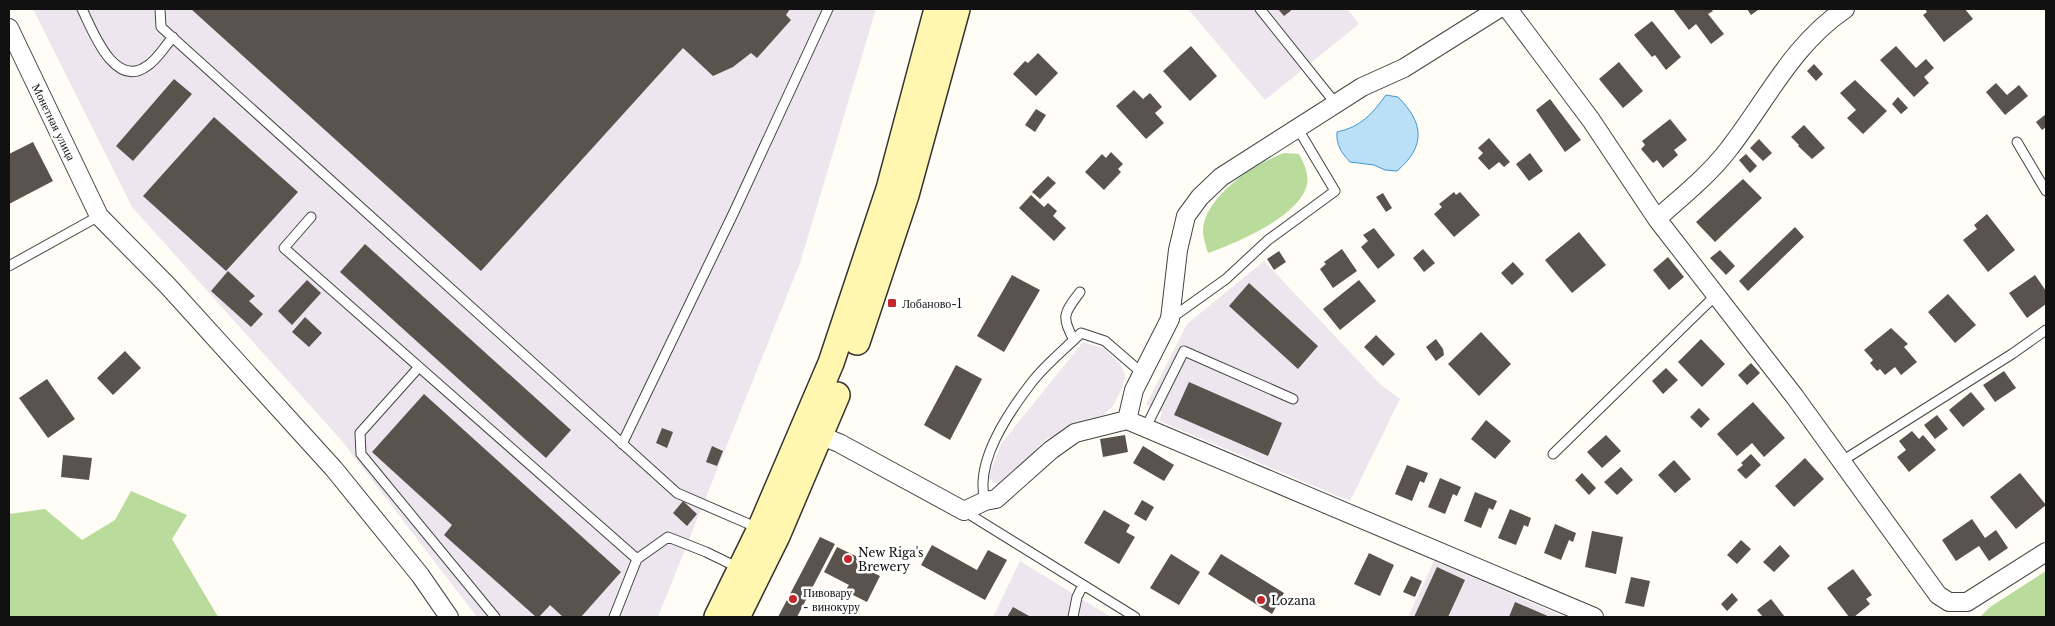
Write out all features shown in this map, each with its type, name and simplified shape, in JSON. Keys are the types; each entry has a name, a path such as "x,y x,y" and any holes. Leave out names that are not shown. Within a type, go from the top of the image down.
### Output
{"main road":[{"path":"813,432 832,363 881,217 938,9"},
{"path":"737,617 769,532 869,309 904,203 956,9"},
{"path":"718,617 741,569 769,532"}],"street":[{"path":"1127,420 1134,390 1170,319 1178,250 1186,216 1200,196 1221,177 1362,87 1404,68 1498,9"},
{"path":"1508,9 1591,120 1657,219 1842,461 1938,595 1949,602 1968,602 2046,552"},
{"path":"1657,219 1715,166 1729,150 1788,63 1806,42 1845,9"},
{"name":"Монетная улица","path":"9,28 99,216 168,286 334,469 420,575 449,617"},
{"path":"813,432 839,443 964,512 985,501 996,500 1051,450 1075,433 1127,420 1594,617"}],"lane":[{"path":"82,9 104,54 117,67 132,72 147,67 173,37"},
{"path":"160,9 161,27 677,493 769,532"},
{"path":"622,444 730,221 828,9"},
{"path":"1260,9 1336,104"},
{"path":"1170,319 1226,279 1268,240 1335,191 1298,129"},
{"path":"2018,142 2046,191"},
{"path":"9,266 99,216"},
{"path":"310,217 284,248 637,559"},
{"path":"1074,340 1066,325 1067,310 1080,292"},
{"path":"1553,454 1716,296"},
{"path":"1842,461 2012,354 2046,330"},
{"path":"985,501 982,488 987,461 1003,424 1033,381 1081,333 1105,341 1142,374"},
{"path":"1146,427 1184,351 1293,399"},
{"path":"419,367 360,433 361,454 495,617"},
{"path":"964,512 1135,617"},
{"path":"614,617 637,559 668,537 706,552 741,569"},
{"path":"1072,617 1083,585"}],"shaded area":[{"path":"33,9 876,9 800,263 658,617 477,617 342,441 132,207"},
{"path":"1188,9 1347,9 1359,24 1265,100"},
{"path":"1264,261 1380,384 1400,399 1350,501 1159,421 1162,412 1146,405 1187,324"},
{"path":"1083,342 1103,348 1121,365 1125,376 1122,388 1113,406 1102,416 1079,423 1045,440 1002,487 988,478 1001,444"},
{"path":"1020,561 1111,617 993,617"},
{"path":"1434,561 1565,617 1408,617"}],"green space":[{"path":"1284,153 1299,154 1307,172 1307,184 1302,196 1293,207 1266,227 1208,253 1203,227 1216,200 1248,171"},
{"path":"131,491 187,515 172,539 218,617 9,617 9,514 45,509 82,540 115,520"},
{"path":"2046,571 2046,617 1980,617 1990,607"}],"water":[{"path":"1386,95 1398,97 1407,107 1417,125 1417,143 1413,153 1397,171 1385,170 1374,165 1350,162 1342,152 1337,141 1337,132 1353,127 1365,119"}],"building":[{"path":"191,9 790,9 786,15 791,20 757,58 751,53 733,67 713,76 683,48 481,271"},
{"path":"1278,9 1293,9 1284,16"},
{"path":"1673,9 1711,9 1713,11 1708,14 1724,34 1711,44 1696,24 1689,30"},
{"path":"1747,9 1758,9 1758,10 1751,15"},
{"path":"1925,9 1965,9 1973,19 1944,42 1923,15 1927,12"},
{"path":"1652,21 1681,57 1666,70 1655,55 1652,57 1634,35"},
{"path":"1191,46 1217,76 1190,101 1163,71"},
{"path":"1896,46 1916,68 1926,59 1934,68 1924,77 1929,83 1914,97 1880,60"},
{"path":"1038,53 1058,73 1036,96 1013,74 1025,61 1028,63"},
{"path":"1619,62 1643,91 1623,108 1599,79"},
{"path":"1814,64 1823,74 1816,81 1807,71"},
{"path":"174,79 192,94 133,161 116,146"},
{"path":"1855,80 1887,111 1863,134 1847,118 1856,110 1840,93"},
{"path":"1996,83 2007,95 2019,85 2028,96 2005,115 1986,92"},
{"path":"1134,90 1143,99 1150,93 1162,107 1155,113 1164,123 1146,139 1116,106"},
{"path":"1898,97 1908,108 1901,114 1892,104"},
{"path":"1550,99 1581,140 1565,152 1536,110"},
{"path":"1036,109 1046,115 1035,132 1025,125"},
{"path":"2046,114 2046,127 2042,130 2036,122"},
{"path":"214,117 298,192 226,271 143,196"},
{"path":"1670,119 1687,140 1674,150 1678,155 1663,168 1657,160 1653,163 1641,149 1645,145 1642,141"},
{"path":"1804,125 1825,148 1812,159 1791,137"},
{"path":"1489,138 1510,162 1504,167 1499,162 1489,170 1478,158 1483,153 1478,148"},
{"path":"1759,139 1772,153 1763,161 1750,148"},
{"path":"33,142 53,181 9,204 9,154"},
{"path":"1111,152 1123,164 1118,169 1121,172 1104,190 1085,172 1102,154 1106,158"},
{"path":"1530,153 1543,171 1529,181 1516,164"},
{"path":"1746,154 1757,166 1750,173 1739,160"},
{"path":"1048,176 1056,183 1040,199 1032,192"},
{"path":"1743,179 1762,198 1715,242 1696,222"},
{"path":"1454,192 1456,195 1460,192 1480,215 1454,237 1434,214 1442,207 1439,204"},
{"path":"1383,193 1392,208 1386,212 1376,197"},
{"path":"1031,195 1044,207 1048,203 1057,211 1053,216 1066,228 1054,241 1019,208"},
{"path":"1987,214 2015,250 1988,272 1963,240 1977,229 1974,225"},
{"path":"1795,227 1804,237 1748,291 1739,281"},
{"path":"1374,228 1395,255 1378,269 1361,247 1368,241 1363,235"},
{"path":"1579,232 1606,265 1572,293 1545,260"},
{"path":"365,244 571,430 546,458 340,272"},
{"path":"1342,249 1357,271 1333,288 1320,269 1326,264 1324,262"},
{"path":"1423,249 1435,263 1424,272 1413,258"},
{"path":"1720,250 1735,266 1726,275 1710,258"},
{"path":"1279,251 1286,262 1274,270 1267,259"},
{"path":"1668,257 1684,277 1669,290 1653,270"},
{"path":"1513,262 1524,274 1512,285 1501,273"},
{"path":"228,271 255,296 249,301 263,314 251,327 211,291"},
{"path":"1012,275 1040,290 1004,352 977,336"},
{"path":"2035,275 2046,291 2046,304 2027,318 2009,293"},
{"path":"307,280 321,293 292,325 278,311"},
{"path":"1359,280 1376,301 1340,330 1323,309"},
{"path":"1249,283 1318,346 1298,369 1229,306"},
{"path":"1948,294 1976,325 1955,343 1928,312"},
{"path":"305,317 322,333 309,347 292,332"},
{"path":"1891,328 1908,344 1904,347 1917,362 1901,375 1895,367 1885,375 1880,369 1877,371 1870,363 1873,360 1864,350"},
{"path":"1481,332 1511,364 1479,396 1448,364"},
{"path":"1376,335 1395,354 1383,366 1364,347"},
{"path":"1436,339 1443,349 1444,355 1436,361 1426,347"},
{"path":"1701,339 1725,364 1702,387 1678,362"},
{"path":"125,351 141,368 113,395 97,378"},
{"path":"1751,363 1760,373 1747,385 1738,375"},
{"path":"956,365 982,379 950,440 924,425"},
{"path":"1666,368 1678,380 1663,394 1652,381"},
{"path":"2004,371 2016,388 1995,402 1983,385"},
{"path":"47,379 75,419 48,438 19,398"},
{"path":"1189,382 1282,423 1268,456 1174,415"},
{"path":"1971,392 1985,409 1963,427 1949,410"},
{"path":"424,394 621,572 581,617 563,617 550,605 539,617 536,617 444,535 452,525 372,452"},
{"path":"1753,402 1785,438 1764,457 1752,443 1737,456 1717,434"},
{"path":"1699,408 1710,419 1701,428 1690,417"},
{"path":"1937,415 1948,429 1935,439 1924,425"},
{"path":"1486,420 1511,441 1495,459 1471,439"},
{"path":"662,428 673,432 667,448 656,443"},
{"path":"1912,431 1919,439 1923,435 1936,450 1909,472 1897,457 1906,450 1899,441"},
{"path":"1125,435 1128,452 1103,457 1100,439"},
{"path":"1606,435 1621,451 1602,468 1587,452"},
{"path":"712,446 723,451 717,466 706,462"},
{"path":"1143,446 1174,465 1164,481 1133,463"},
{"path":"1751,454 1761,465 1746,479 1737,470 1743,465 1741,463"},
{"path":"63,455 92,458 89,480 61,477"},
{"path":"1805,458 1824,479 1794,507 1775,486"},
{"path":"1674,460 1691,479 1675,493 1658,475"},
{"path":"1407,465 1428,473 1424,483 1420,481 1412,501 1395,494"},
{"path":"1621,467 1633,480 1617,495 1604,482"},
{"path":"1582,473 1596,488 1589,495 1575,480"},
{"path":"2020,473 2046,505 2016,529 1990,497"},
{"path":"1440,478 1461,487 1457,496 1453,494 1445,514 1428,507"},
{"path":"1475,492 1497,501 1493,510 1489,508 1481,528 1464,521"},
{"path":"1142,500 1154,507 1146,521 1134,514"},
{"path":"683,501 697,514 687,526 673,513"},
{"path":"1510,509 1531,518 1528,527 1524,525 1516,545 1498,538"},
{"path":"1104,510 1130,525 1126,532 1135,537 1119,564 1084,543"},
{"path":"1972,519 1985,538 1996,530 2008,548 1989,561 1979,546 1956,561 1942,540"},
{"path":"1555,524 1576,533 1573,542 1569,540 1561,560 1544,553"},
{"path":"1592,531 1623,537 1616,574 1585,567"},
{"path":"820,537 835,544 797,617 778,617"},
{"path":"1741,540 1751,549 1737,564 1727,555"},
{"path":"932,545 977,570 988,550 1007,560 985,600 921,565"},
{"path":"1780,545 1790,556 1774,572 1763,562"},
{"path":"837,547 862,559 859,566 880,576 867,602 845,591 849,585 824,572"},
{"path":"1369,553 1394,565 1380,596 1354,584"},
{"path":"1171,554 1200,572 1179,605 1150,588"},
{"path":"1221,554 1284,593 1272,614 1208,574"},
{"path":"1437,567 1465,580 1448,617 1414,617"},
{"path":"1853,569 1872,595 1866,599 1870,604 1854,617 1849,617 1827,588"},
{"path":"1411,576 1422,581 1415,597 1403,592"},
{"path":"1631,577 1650,581 1644,607 1625,603"},
{"path":"1732,593 1738,600 1727,611 1721,604"},
{"path":"1771,599 1785,617 1763,617 1757,610"},
{"path":"1515,602 1550,617 1509,617"},
{"path":"1013,607 1031,617 1007,617"}],"place":[{"name":"Лобаново-1","path":"892,303"},
{"name":"New Riga's Brewery","path":"848,559"},
{"name":"Пивовару - винокуру","path":"793,599"},
{"name":"Lozana","path":"1261,600"}]}
